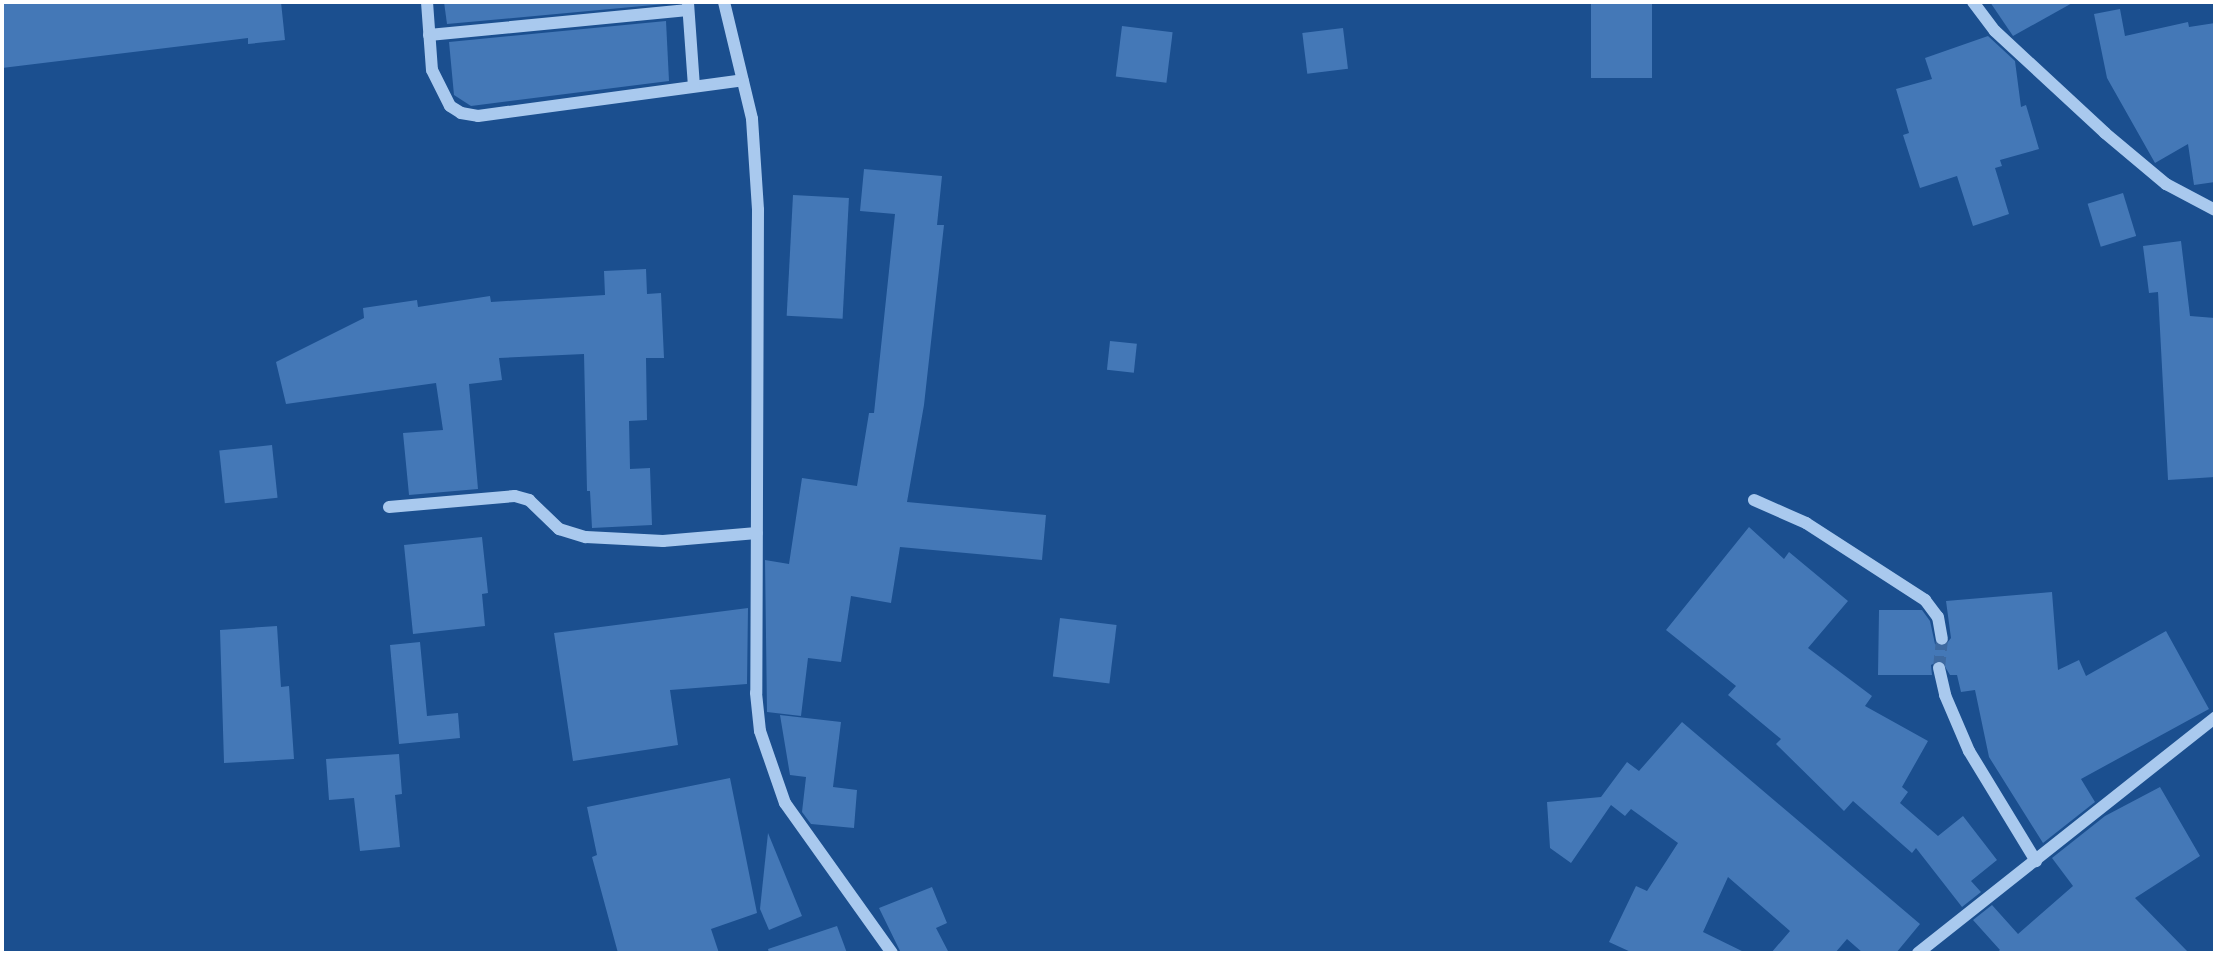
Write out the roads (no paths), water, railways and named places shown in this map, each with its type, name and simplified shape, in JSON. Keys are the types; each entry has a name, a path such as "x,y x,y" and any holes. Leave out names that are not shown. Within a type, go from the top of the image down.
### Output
{"street":[{"path":"427,2 432,70 440,90 461,113 478,116 743,80"},
{"path":"724,2 752,120 758,210 756,693 769,767 816,851 892,953"},
{"path":"1973,2 1995,31 2105,134 2166,184 2215,210"},
{"path":"429,35 688,6 694,86"},
{"path":"389,507 515,496 529,500 559,529 586,537 663,541 757,533"},
{"path":"1754,500 1806,523 1926,600 1938,617 1942,639"},
{"path":"1939,668 1945,695 1969,751 2036,861"},
{"path":"1919,953 2215,718"},
{"path":"2203,729 2215,737"}],"tunnel":[{"path":"1939,668 1942,639"}]}
